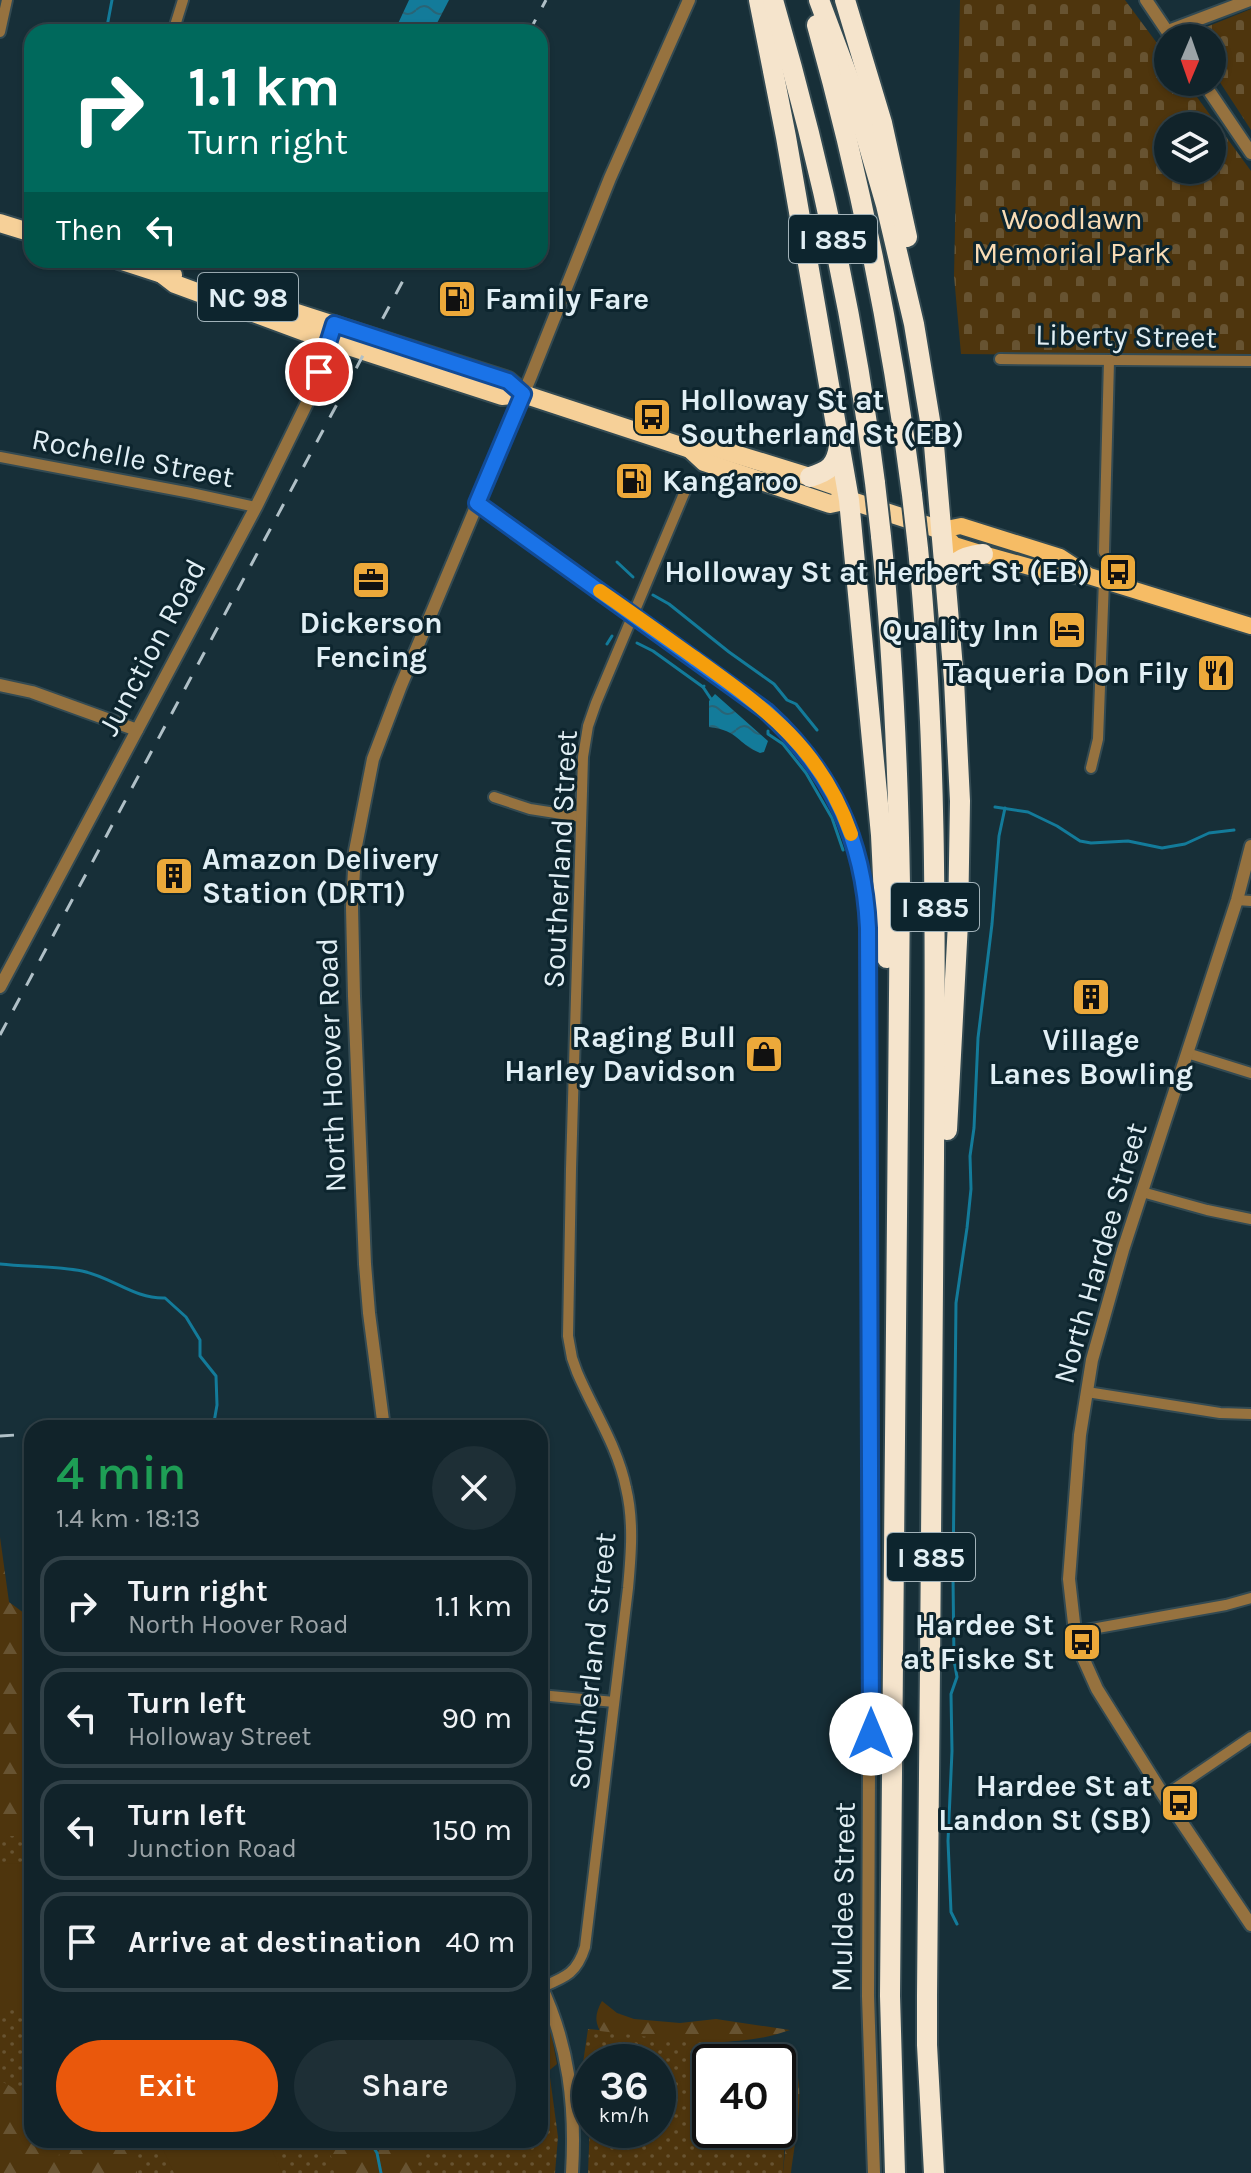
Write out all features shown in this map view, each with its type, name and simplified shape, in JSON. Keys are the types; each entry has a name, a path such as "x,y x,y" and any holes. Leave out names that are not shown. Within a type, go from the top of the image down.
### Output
{"highway":[{"path":"759,0 789,153 849,500 881,835 890,1021 899,1077"},
{"name":"I 885","path":"773,0 807,123 855,351 875,483 890,633 899,803 890,1981 897,2173"},
{"name":"I 885","path":"809,0 841,115 890,345 912,495 928,675 934,802 934,1266 927,1981 934,2173"},
{"path":"819,0 852,88 896,245 934,445 947,582 959,775 960,882 947,1124 934,1266"},
{"path":"845,0 872,84 901,203 917,304 921,364"},
{"path":"0,223 24,230"},
{"name":"NC 98","path":"144,268 178,275 502,396 523,394 690,449 704,462 830,504 849,500"},
{"name":"NC 98","path":"690,449 709,446 810,477 836,486 849,500"},
{"path":"810,477 831,469 839,446"},
{"path":"849,500 941,530"},
{"path":"947,582 951,569 960,559 983,554"},
{"path":"929,2092 948,2173"}],"main road":[{"path":"1096,578 1060,557 961,526 941,530 954,545 983,554 1055,574 1096,578 1251,626"}],"street":[{"path":"0,27 7,0"},
{"path":"176,24 183,0"},
{"name":"North Hoover Road","path":"383,1420 363,1237 354,996 353,874 363,802 376,751 405,674 610,178 689,0"},
{"path":"1146,0 1162,24"},
{"path":"1195,24 1250,0"},
{"path":"1212,96 1251,153"},
{"name":"Junction Road","path":"0,987 256,507 306,405 331,332"},
{"name":"Liberty Street","path":"1000,359 1251,361"},
{"path":"1104,552 1109,361"},
{"name":"Rochelle Street","path":"0,457 256,507"},
{"name":"Southerland Street","path":"548,1983 572,1972 580,1962 585,1947 628,1588 631,1533 626,1485 572,1358 567,1316 583,757 588,726 688,484"},
{"name":"Muldee Street","path":"477,503 753,700 779,723 804,749 833,792 848,823 857,852 868,928 871,1734 868,1996 874,2173"},
{"path":"1091,768 1098,739 1096,578"},
{"path":"0,685 56,700 137,730"},
{"path":"494,797 530,809 581,817"},
{"name":"North Hardee Street","path":"1251,846 1237,900 1142,1192 1092,1360 1079,1449 1069,1568 1075,1632 1097,1689 1251,1925"},
{"path":"1237,900 1251,901"},
{"path":"1187,1053 1251,1073"},
{"path":"1142,1192 1251,1219"},
{"path":"1087,1392 1220,1413 1251,1414"},
{"path":"1075,1632 1251,1598"},
{"path":"548,1696 614,1702"},
{"path":"1164,1796 1251,1737"},
{"path":"548,2004 560,2035 571,2086 574,2128 572,2173"}],"green space":[{"name":"Woodlawn Memorial Park","path":"960,0 1125,0 1154,39 1154,96 1196,96 1208,112 1154,112 1154,184 1226,184 1226,137 1251,171 1251,356 961,354 954,276"},
{"path":"1251,9 1251,130 1226,92 1226,24 1214,24"},
{"path":"0,1537 9,1602 24,1613 24,1836 0,1836"},
{"path":"0,1778 24,1780 24,2143 0,2133"},
{"path":"0,1863 24,1864 24,2007 0,2007"},
{"path":"602,2001 617,2013 634,2019 680,2023 716,2019 790,2030 767,2037 720,2042 600,2031 596,2016"},
{"path":"548,2016 557,2064 548,2071"},
{"path":"588,2029 756,2044 692,2044 692,2148 784,2148 783,2173 588,2173 589,2148 676,2148 676,2044 586,2044"},
{"path":"549,2070 558,2137 555,2173 95,2173 36,2148 548,2148"},
{"path":"796,2070 799,2086 796,2132"},
{"path":"0,2081 24,2096 24,2148 55,2148 59,2156 62,2148 129,2148 137,2162 137,2173 0,2173"},
{"path":"163,2148 271,2148 282,2173 174,2173"},
{"path":"327,2148 414,2148 415,2173 339,2173"},
{"path":"785,2148 794,2148 791,2173 783,2173"}],"water":[{"path":"409,0 449,0 437,24 398,24"},
{"path":"715,694 768,741 764,752 752,749 727,731 709,727 709,701"}],"waterway":[{"path":"108,24 112,0"},
{"path":"617,562 633,577"},
{"path":"653,595 774,684 787,700 796,704 817,730"},
{"path":"607,644 612,636"},
{"path":"637,643 704,686"},
{"path":"703,687 711,699"},
{"path":"768,731 783,744 806,773 832,818 843,850"},
{"path":"995,807 1028,812 1080,841 1091,843 1128,841 1162,848 1185,844 1209,833 1234,830"},
{"path":"957,1924 951,1912 948,1841 951,1694 957,1677 953,1577 956,1303 971,1189 970,1156 978,1038 999,836 1005,808"},
{"path":"0,1264 82,1271 143,1295 165,1298 186,1317 200,1340 200,1356 216,1376 214,1420"},
{"path":"374,2148 381,2173"}],"railway":[{"path":"533,24 546,0"},
{"path":"0,1035 410,268"},
{"path":"0,1436 24,1434"}],"slow traffic":[{"path":"600,591 737,688 792,735 833,792 851,834"}],"place":[{"name":"Family Fare","path":"457,299"},
{"name":"Holloway St at Southerland St (EB)","path":"652,417"},
{"name":"Kangaroo","path":"634,481"},
{"name":"Holloway St at Herbert St (EB)","path":"1118,572"},
{"name":"Dickerson Fencing","path":"371,580"},
{"name":"Quality Inn","path":"1067,630"},
{"name":"Taqueria Don Fily","path":"1216,673"},
{"name":"Amazon Delivery Station (DRT1)","path":"174,876"},
{"name":"Village Lanes Bowling","path":"1091,997"},
{"name":"Raging Bull Harley Davidson","path":"764,1054"},
{"name":"Hardee St at Fiske St","path":"1082,1642"},
{"name":"Hardee St at Landon St (SB)","path":"1180,1803"}],"route":[{"path":"319,372 334,324 508,381 523,394 477,503 766,711 792,735 814,762 848,823 861,868 868,928 871,1734"}]}
